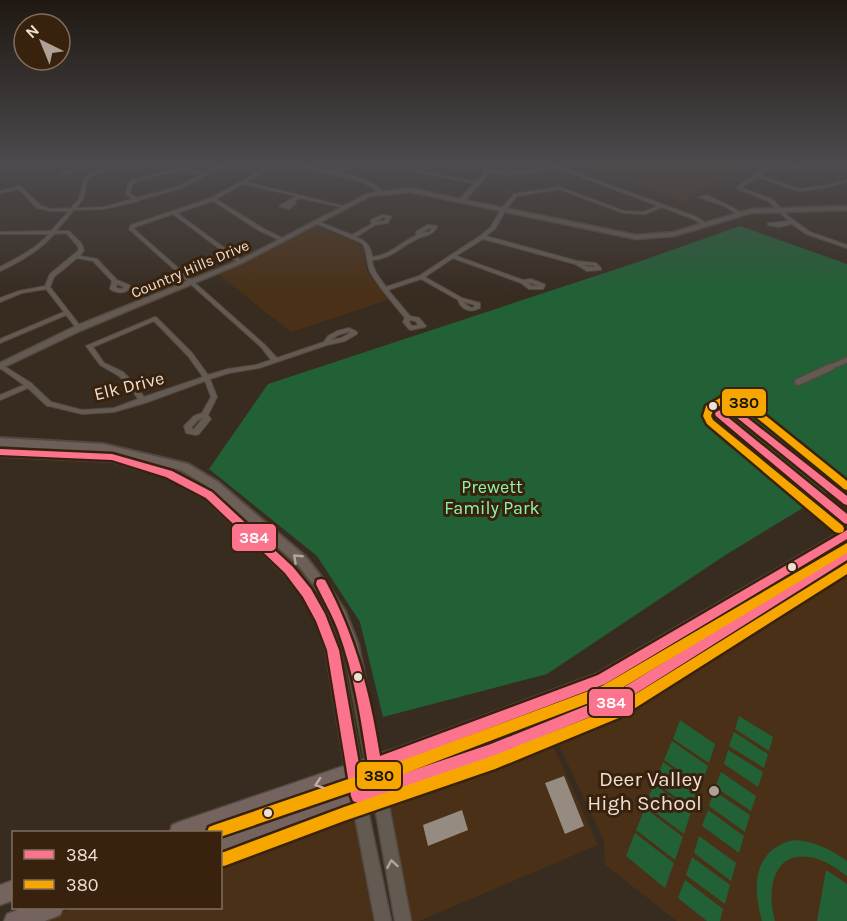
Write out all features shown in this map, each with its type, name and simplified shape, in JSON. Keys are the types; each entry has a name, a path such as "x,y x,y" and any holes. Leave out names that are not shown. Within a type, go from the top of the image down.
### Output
{"main road":[{"path":"0,442 103,448 184,467 222,492 302,561 340,615 351,644 379,790"},
{"path":"0,452 112,457 169,474 209,495 289,570 307,593 321,618 333,650 358,796"},
{"path":"182,831 375,765 601,680 847,534"},
{"path":"222,847 358,796 490,751 612,702 847,554"},
{"path":"14,921 51,909"}],"street":[{"path":"2,267 36,249 72,209"},
{"path":"185,209 133,226 132,232 263,346 275,360"},
{"path":"229,209 282,240"},
{"name":"Country Hills Drive","path":"0,366 79,328 240,262 342,209"},
{"name":"Country Hills Drive","path":"499,209 636,237 674,234 739,213 814,209"},
{"path":"615,209 623,212 645,213 655,209"},
{"path":"669,209 705,224"},
{"path":"731,209 739,213"},
{"path":"385,289 421,277 454,257 493,228 503,210"},
{"path":"779,210 808,233 847,247"},
{"path":"174,213 240,262"},
{"path":"784,223 792,222"},
{"path":"317,223 352,237 366,246 372,271 408,318"},
{"path":"352,237 374,224"},
{"path":"0,232 67,232 79,244 82,250 77,257 54,274 48,280 47,287 79,328"},
{"path":"370,259 382,259 392,255 421,235"},
{"path":"482,237 577,263"},
{"path":"77,257 95,260 115,281"},
{"path":"454,257 523,282"},
{"path":"421,277 460,299"},
{"path":"0,300 21,292 47,287"},
{"path":"0,341 67,313"},
{"path":"143,401 132,385 121,374 102,364 89,346 155,320 197,361 208,378 214,397 205,415"},
{"name":"Elk Drive","path":"0,366 29,385 49,404 82,412 114,410 228,371 257,367 326,343"},
{"path":"798,382 847,360"},
{"path":"0,405 3,397 29,385"},
{"path":"379,790 403,921"},
{"path":"358,796 383,921"}],"shaded area":[{"path":"316,226 358,243 363,248 366,268 371,278 391,299 291,332 219,275"},
{"name":"Deer Valley High School","path":"847,570 847,921 677,921 605,865 604,841 557,741 661,689"},
{"path":"548,734 598,845 419,921 409,921 386,797"},
{"path":"353,810 373,921 36,921 72,909 222,909 222,857"}],"green space":[{"name":"Prewett Family Park","path":"740,226 847,264 847,481 724,556 547,674 383,717 360,622 317,556 209,469 268,384"},
{"path":"739,716 773,737 769,751 735,729"},
{"path":"680,720 715,744 709,763 673,739"},
{"path":"734,732 768,754 764,768 729,746"},
{"path":"672,741 708,766 701,786 664,760"},
{"path":"728,750 763,772 758,787 724,764"},
{"path":"663,762 700,788 693,810 655,782"},
{"path":"721,772 756,796 751,811 715,787"},
{"path":"654,784 691,812 684,834 645,805"},
{"path":"714,791 750,815 745,832 709,806"},
{"path":"645,808 683,837 675,860 636,830"},
{"path":"708,810 744,836 739,853 702,826"},
{"path":"635,833 674,863 665,888 626,856"},
{"path":"699,836 736,863 731,881 694,853"},
{"path":"794,840 828,849 847,861 847,876 830,864 814,858 796,857 787,861 779,867 772,887 775,921 762,921 757,895 759,871 770,852"},
{"path":"692,857 730,885 725,904 686,875"},
{"path":"826,870 847,884 847,921 817,921"},
{"path":"685,880 723,909 720,921 707,921 678,898"}],"building":[{"path":"564,776 584,826 565,834 545,783"},
{"path":"462,810 468,830 428,846 423,825"}],"transit line":[{"name":"380","path":"839,529 710,422 707,416 709,408 727,397 737,397 847,486"},
{"name":"384","path":"847,501 731,408 719,414 847,520"},
{"name":"384","path":"0,452 112,457 169,474 209,495 289,570 307,593 321,618 333,650 358,796 491,751 612,702 847,554"},
{"name":"384","path":"321,584 333,605 357,672 375,765 601,680 847,534"},
{"name":"380","path":"217,831 401,768 606,691 847,548"},
{"name":"380","path":"224,859 344,814 495,762 617,713 847,568"}],"place":[{"name":"Deer Valley High School","path":"714,791"}]}
